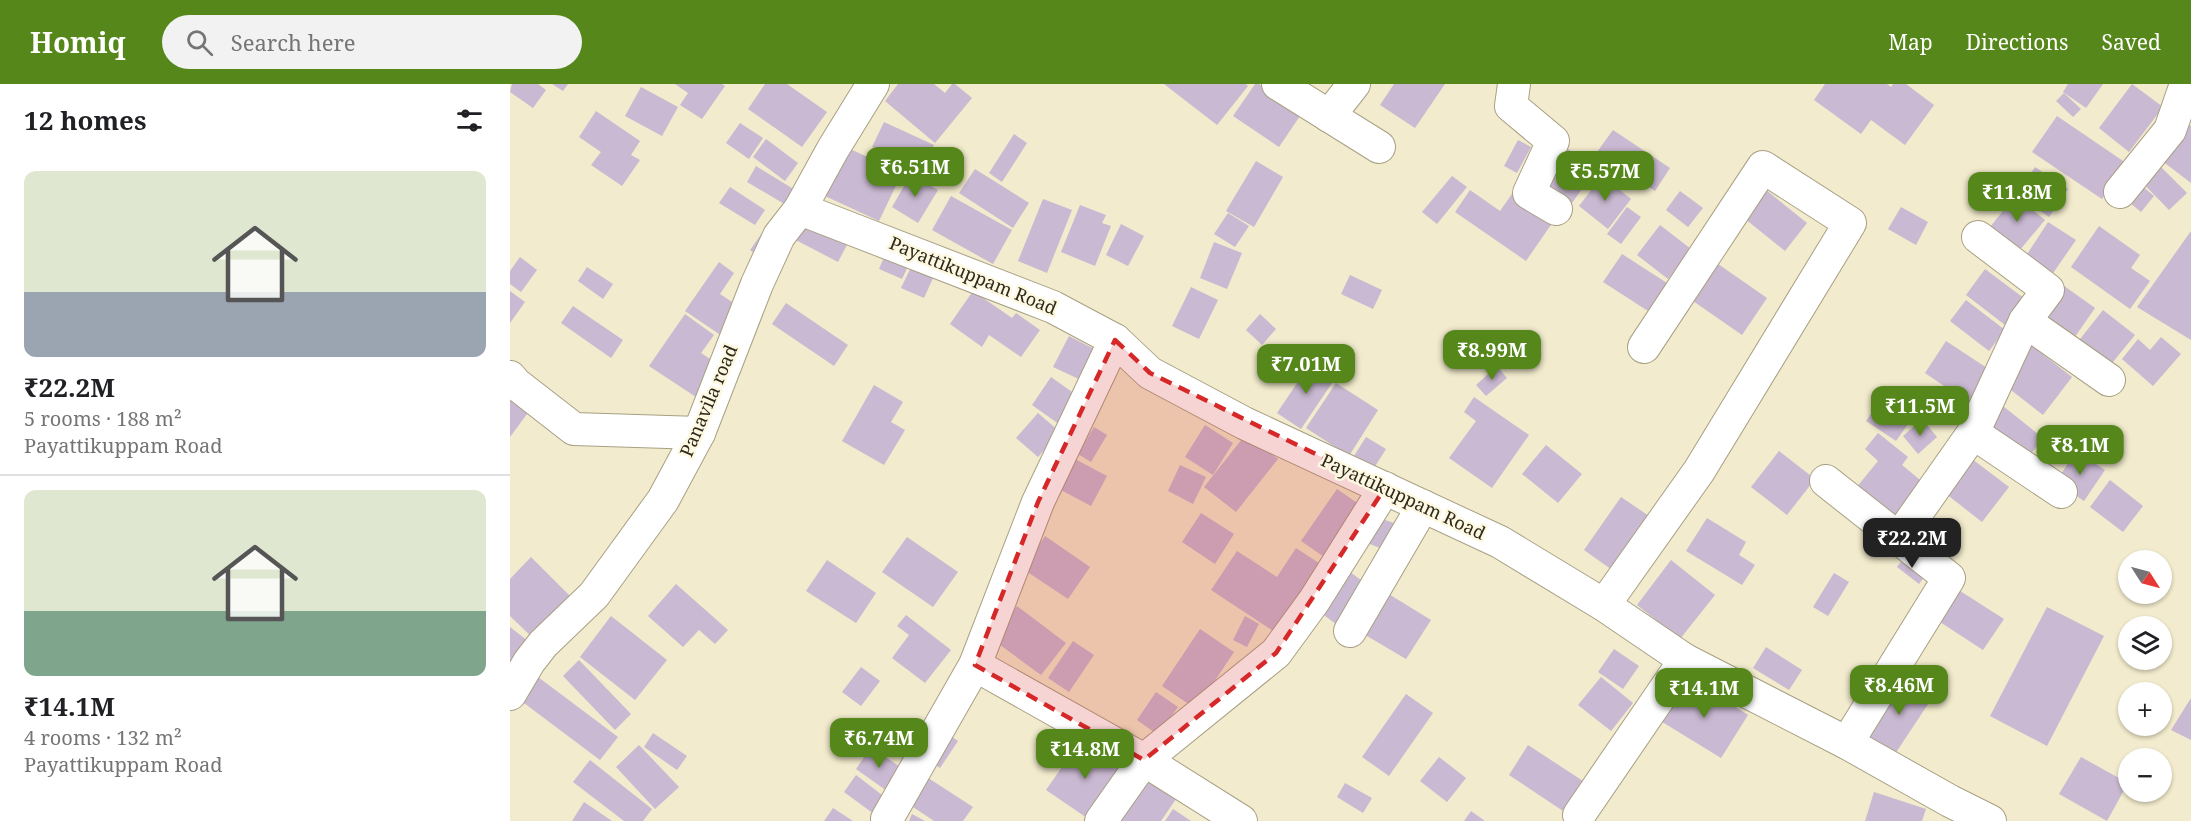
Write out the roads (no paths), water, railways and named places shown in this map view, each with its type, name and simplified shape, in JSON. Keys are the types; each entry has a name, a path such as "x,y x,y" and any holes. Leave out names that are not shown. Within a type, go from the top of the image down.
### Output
{"street":[{"name":"Panavila road","path":"510,694 543,644 594,595 663,500 699,433 757,284 779,236 800,209 873,84"},
{"path":"1278,84 1379,147"},
{"path":"1329,116 1354,84"},
{"path":"1514,84 1511,106 1553,141 1529,193 1556,209"},
{"path":"2120,192 2170,130 2186,84"},
{"path":"1604,605 1699,471 1850,223 1763,167 1644,347"},
{"name":"Payattikuppam Road","path":"800,209 1053,307 1115,340 1150,374 1244,423 1500,542 1604,605 1685,660 1847,743 1944,811 1990,821"},
{"path":"1899,538 1973,433 2025,321 2048,290 1978,237"},
{"path":"2025,321 2109,380"},
{"path":"887,819 975,664 1038,502 1115,340"},
{"path":"510,377 574,429 699,433"},
{"path":"1973,433 2061,492"},
{"path":"1826,482 1949,578 1847,743"},
{"path":"1101,821 1144,760 1276,653 1314,601 1385,488"},
{"path":"1350,631 1423,506"},
{"path":"1579,815 1685,660"},
{"path":"975,664 1144,760 1241,821"}]}
